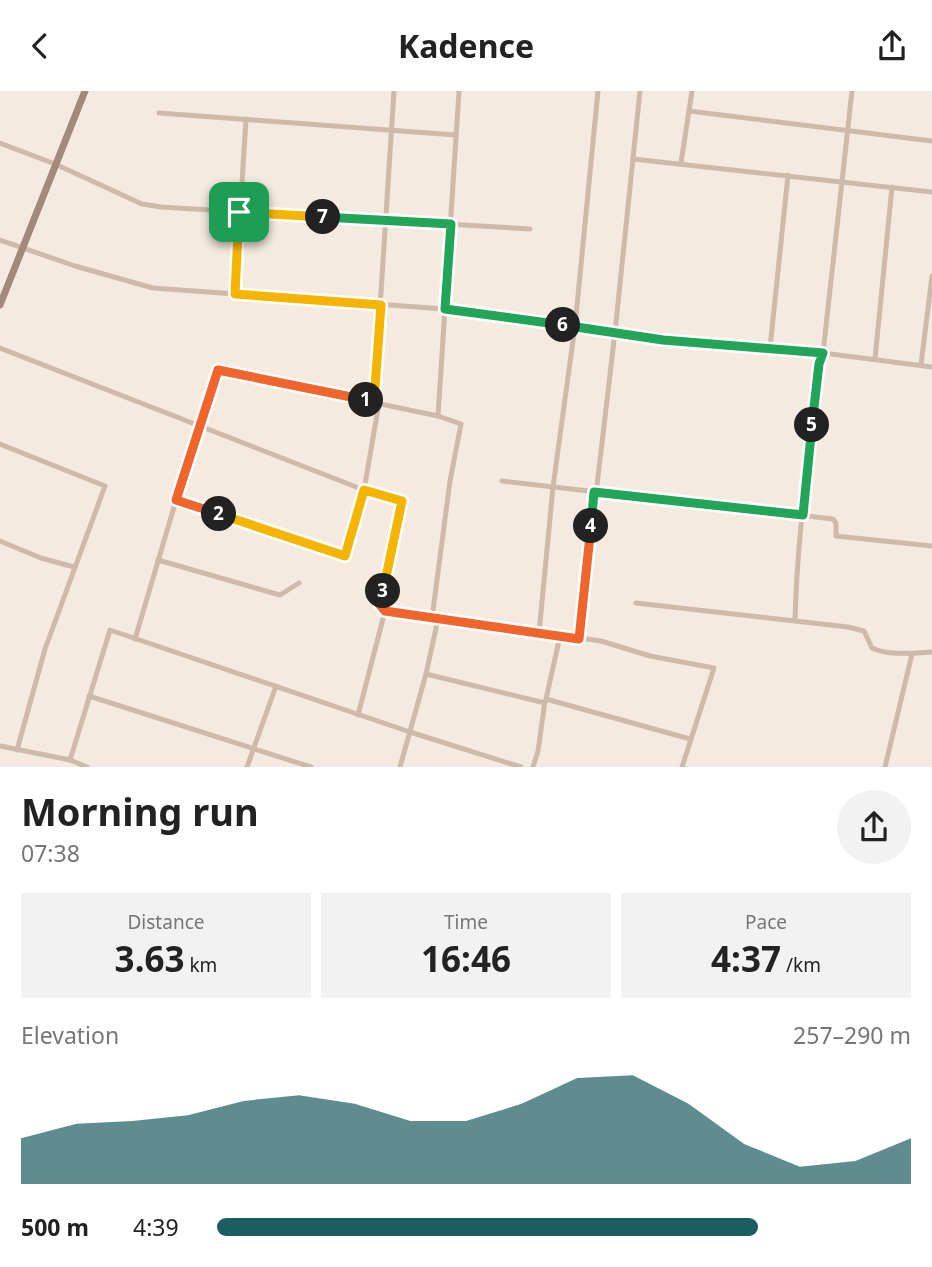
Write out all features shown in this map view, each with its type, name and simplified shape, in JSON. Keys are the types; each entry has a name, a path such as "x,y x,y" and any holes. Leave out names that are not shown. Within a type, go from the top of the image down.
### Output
{"street":[{"path":"0,305 85,91"},
{"path":"176,500 345,556 364,490 376,402 394,91"},
{"path":"438,416 460,91"},
{"path":"539,633 553,487 575,326 598,91"},
{"path":"579,639 640,91"},
{"path":"681,163 692,91"},
{"path":"795,621 796,566 807,460 819,364 823,353 852,91"},
{"path":"689,111 932,141"},
{"path":"159,113 455,135"},
{"path":"235,294 246,119"},
{"path":"0,143 55,164 142,204 530,229"},
{"path":"633,159 932,192"},
{"path":"770,348 788,175"},
{"path":"875,359 892,187"},
{"path":"0,240 153,288 445,309 663,340 823,353 932,367"},
{"path":"921,365 932,276"},
{"path":"0,348 364,490 402,501 380,605 385,611 601,641 650,656 714,668 682,767"},
{"path":"135,639 198,426 218,370 376,402 458,422 462,427 450,481 426,674 400,767"},
{"path":"0,444 105,485 45,649 17,750"},
{"path":"502,481 833,519 836,523 836,536 932,546"},
{"path":"0,541 41,558 74,567"},
{"path":"158,560 280,595 299,583"},
{"path":"636,603 864,631 872,648 878,651 932,652"},
{"path":"358,715 385,611"},
{"path":"70,760 110,631 521,767"},
{"path":"533,767 560,636"},
{"path":"885,767 912,653"},
{"path":"426,674 545,701 691,739"},
{"path":"247,767 276,686"},
{"path":"89,697 311,767"},
{"path":"0,746 70,760 87,767"}],"route":[{"path":"239,212 451,224 445,309 663,340 823,353 819,364 807,460 803,515 594,492 579,639 382,610 380,605 402,501 364,490 345,556 176,500 218,370 374,401 381,305 235,294 239,212"}]}
